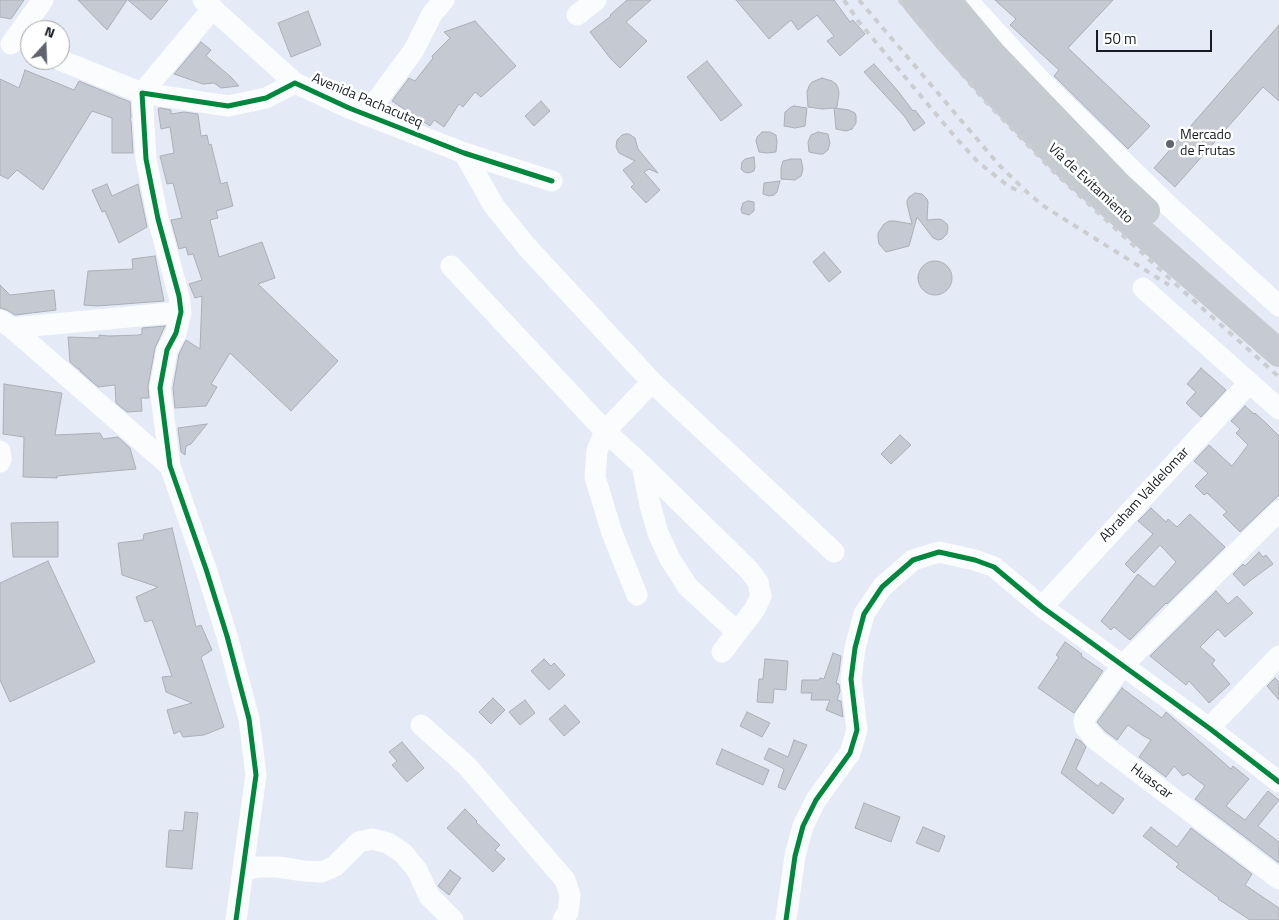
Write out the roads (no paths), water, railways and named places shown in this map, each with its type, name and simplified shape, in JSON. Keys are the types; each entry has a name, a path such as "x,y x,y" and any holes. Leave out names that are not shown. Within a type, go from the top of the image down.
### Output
{"highway":[{"name":"Vía de Evitamiento","path":"915,0 948,40 1001,98 1070,169 1279,353"},
{"name":"Vía de Evitamiento","path":"947,0 994,55 1125,178 1279,331"}],"street":[{"path":"14,45 43,0"},
{"path":"366,115 414,50 432,14 444,0"},
{"path":"577,15 596,0"},
{"path":"967,0 1042,82 1125,178 1170,207 1279,306"},
{"path":"236,920 256,775 249,719 227,636 170,466 160,388 168,350 176,333 181,312 179,296 158,219 146,159 142,92 208,4 295,83"},
{"name":"Avenida Pachacuteq","path":"70,64 142,92 228,106 266,98 295,83 366,115 464,153 552,181"},
{"path":"464,153 494,206 527,247 652,382 834,552"},
{"path":"451,266 605,430 749,570 758,582 761,596 755,609 722,652"},
{"path":"1143,288 1279,410"},
{"path":"6,324 181,312"},
{"path":"6,324 170,466"},
{"path":"637,595 612,533 595,477 597,451 605,430 652,382"},
{"name":"Abraham Valdelomar","path":"1042,606 1249,383"},
{"path":"0,451 0,462"},
{"path":"642,465 658,533 670,559 688,587 737,632"},
{"path":"1122,665 1279,511"},
{"path":"786,920 795,856 803,826 816,800 850,752 857,730 851,679 855,648 864,614 882,587 913,560 939,552 975,560 994,567 1042,606 1209,728 1279,782"},
{"path":"1209,728 1279,656"},
{"name":"Huascar","path":"1122,665 1086,716 1084,721 1085,727 1096,740 1279,880"},
{"path":"421,725 467,766 565,880 570,895 568,912 564,920"},
{"path":"244,870 258,867 278,867 304,872 322,872 334,866 359,842 372,839 388,843 402,853 417,870 429,896 453,920"}],"railway":[{"path":"844,0 859,22 978,162 1007,185 1022,193"},
{"path":"859,0 999,165 1030,195 1045,207 1169,285"},
{"path":"899,0 984,100 1055,173 1279,377"}],"place":[{"name":"Mercado de Frutas","path":"1170,144"}]}
